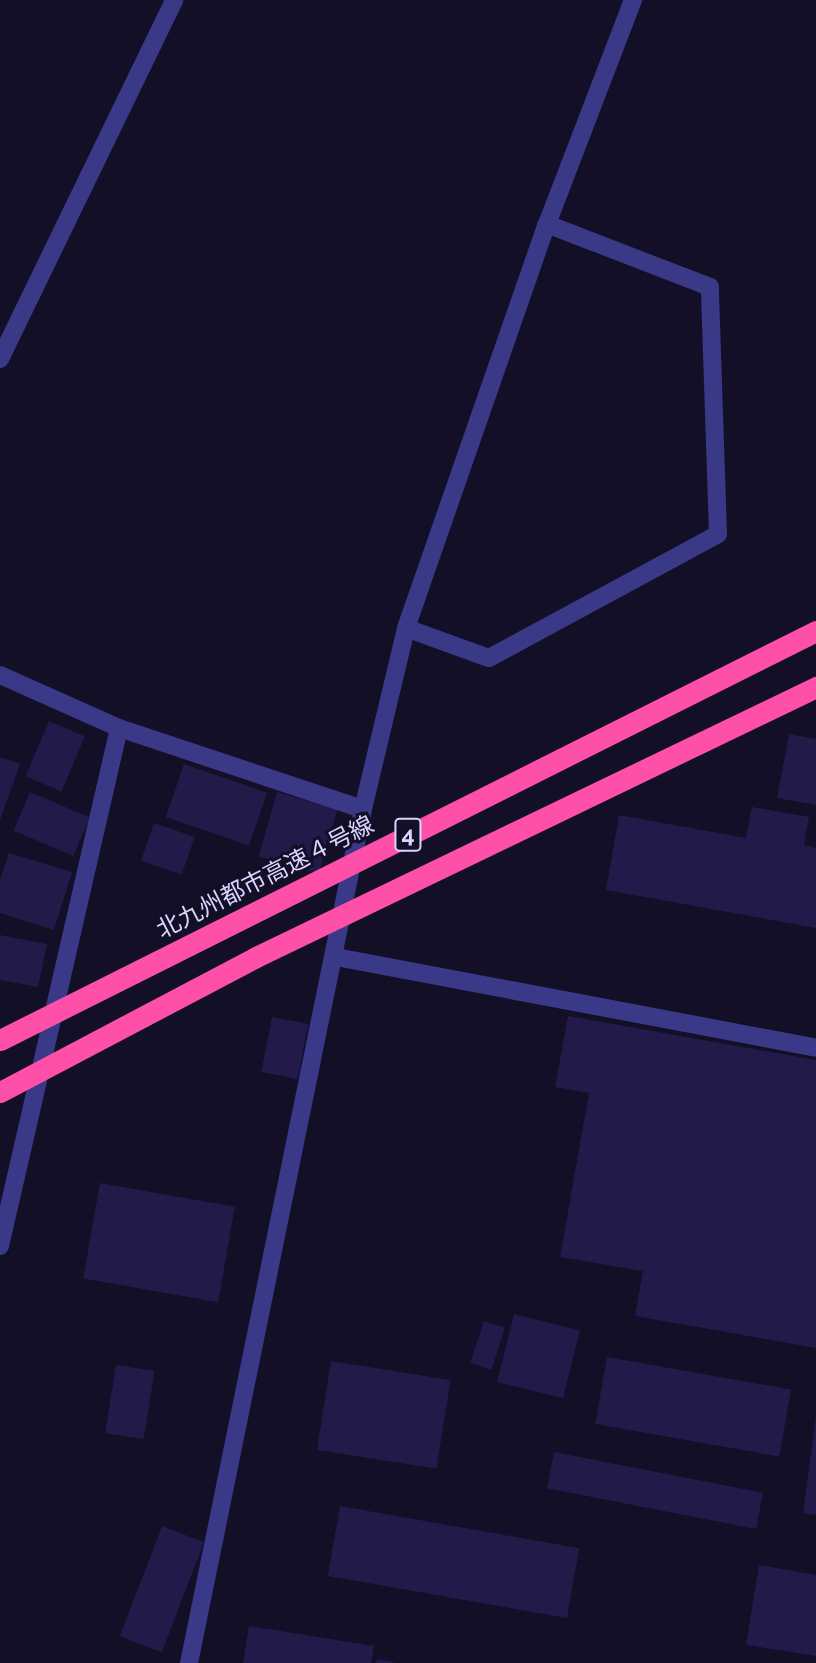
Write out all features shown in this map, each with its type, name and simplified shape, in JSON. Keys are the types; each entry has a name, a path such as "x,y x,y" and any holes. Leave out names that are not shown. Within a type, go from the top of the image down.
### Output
{"highway":[{"name":"北九州都市高速４号線","path":"0,1040 816,631"},
{"name":"4","path":"0,1092 256,957 816,687"}],"street":[{"path":"0,359 174,0"},
{"path":"189,1663 335,957 363,809 406,628 547,224 633,0"},
{"path":"406,628 489,658 718,534 710,287 547,224"},
{"path":"0,675 119,728 363,809"},
{"path":"0,1246 119,728"},
{"path":"335,957 816,1048"}],"building":[{"path":"49,721 85,736 61,791 26,776"},
{"path":"789,734 816,739 816,805 777,798"},
{"path":"0,757 20,764 0,820"},
{"path":"184,764 267,793 249,846 166,817"},
{"path":"30,792 90,817 73,856 14,831"},
{"path":"277,792 338,809 319,874 259,856"},
{"path":"752,807 809,817 804,845 816,848 816,928 606,890 619,815 746,838"},
{"path":"154,823 195,837 182,875 141,861"},
{"path":"9,853 72,872 54,930 0,913 0,880"},
{"path":"0,935 47,944 38,987 0,980"},
{"path":"568,1016 816,1060 816,1348 635,1316 643,1271 560,1257 589,1093 555,1087"},
{"path":"272,1017 308,1024 298,1079 261,1072"},
{"path":"100,1183 235,1207 218,1302 83,1279"},
{"path":"514,1314 580,1330 563,1398 497,1382"},
{"path":"484,1321 505,1328 491,1370 470,1363"},
{"path":"607,1357 791,1389 779,1456 595,1424"},
{"path":"331,1361 451,1380 436,1469 317,1450"},
{"path":"116,1365 155,1371 144,1439 105,1433"},
{"path":"816,1416 816,1515 803,1513"},
{"path":"554,1452 763,1493 756,1529 547,1488"},
{"path":"340,1506 579,1548 567,1618 328,1576"},
{"path":"162,1526 204,1542 162,1652 120,1636"},
{"path":"759,1565 816,1575 816,1656 746,1645"},
{"path":"249,1626 374,1646 371,1663 243,1663"},
{"path":"377,1659 393,1662 393,1663 376,1663"}]}
